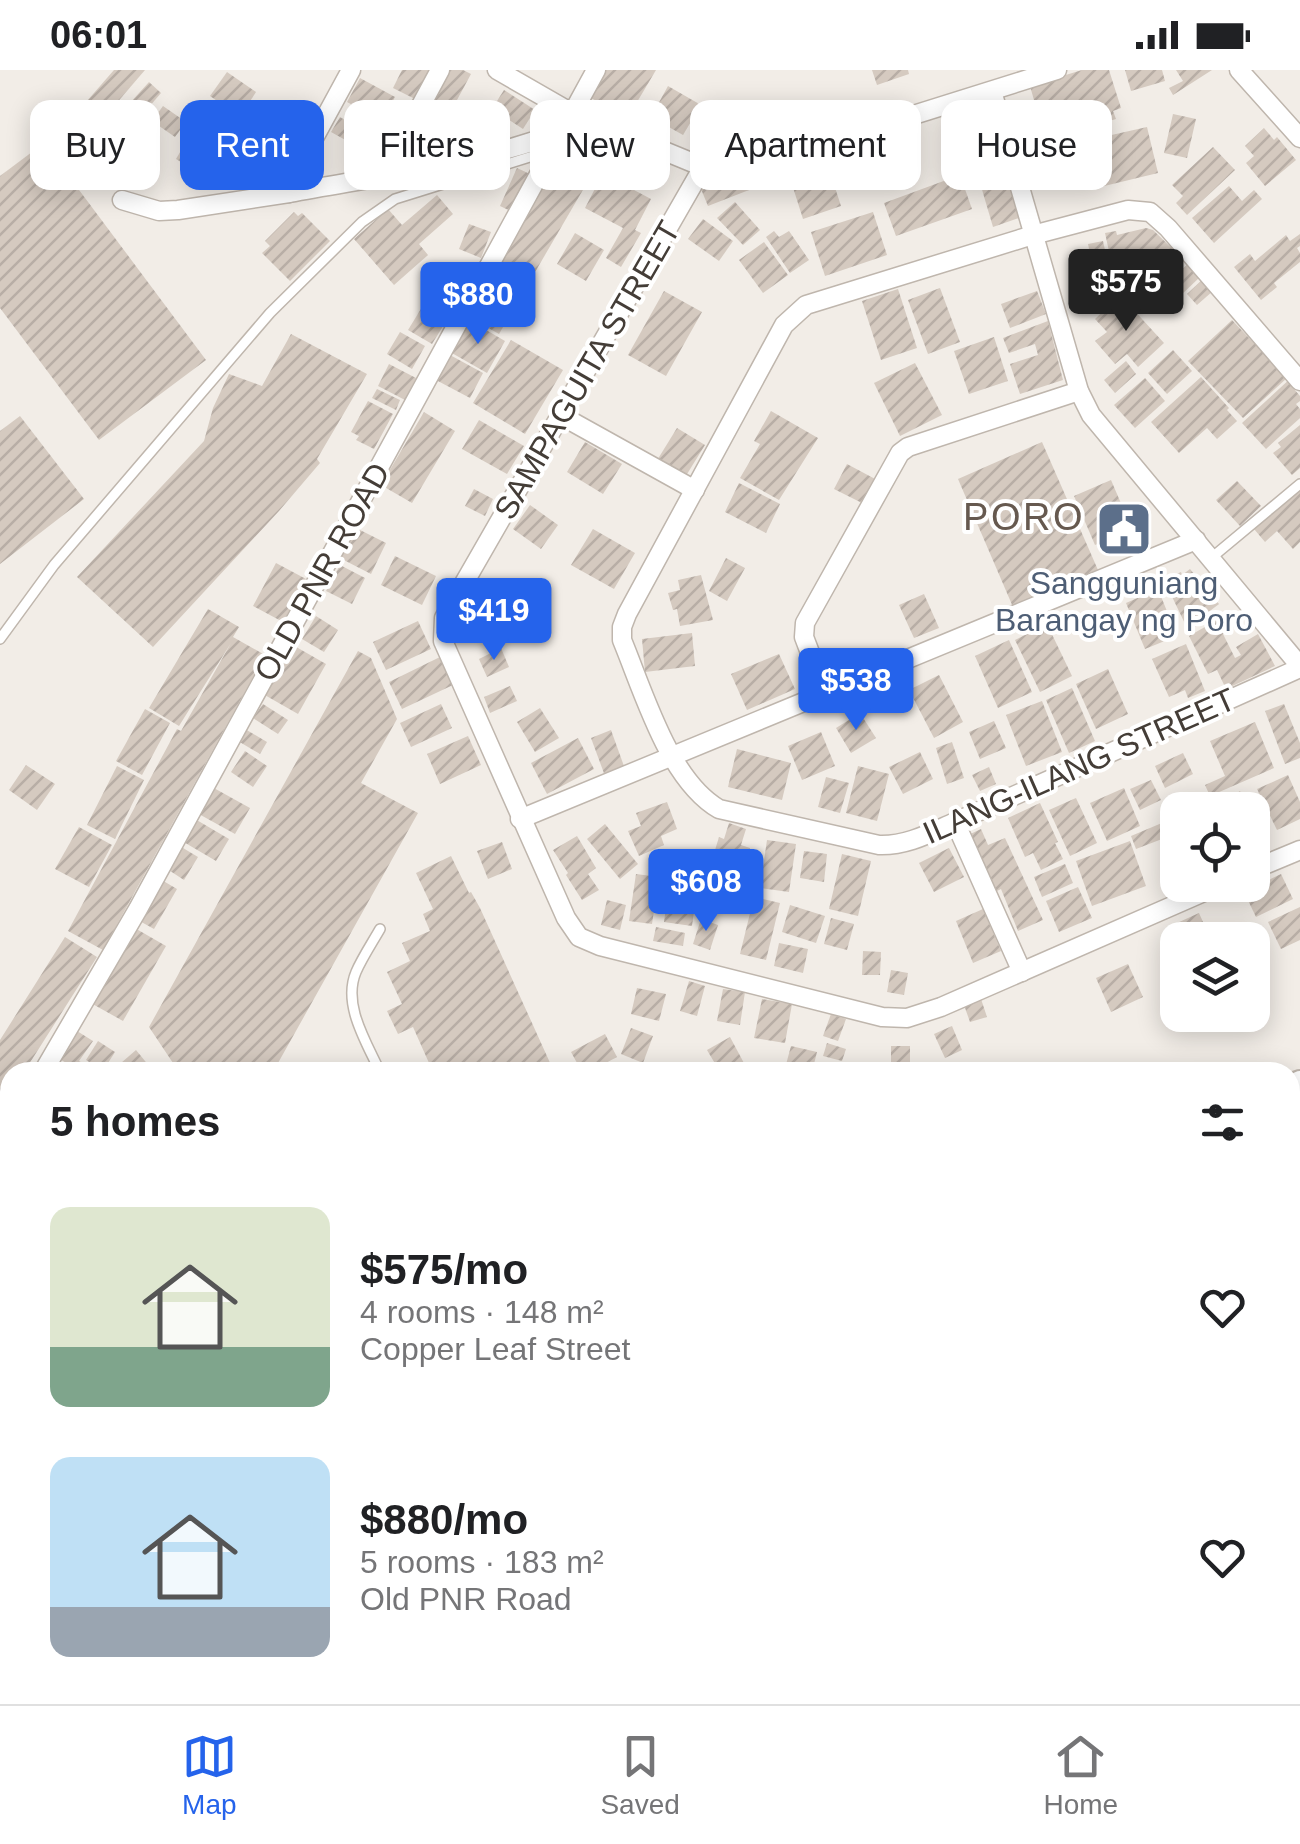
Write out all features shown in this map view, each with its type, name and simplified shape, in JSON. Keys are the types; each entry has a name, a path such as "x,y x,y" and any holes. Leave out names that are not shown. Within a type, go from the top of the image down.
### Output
{"street":[{"path":"289,192 351,70"},
{"path":"424,100 440,70"},
{"path":"497,70 549,100"},
{"name":"OLD PNR ROAD","path":"579,100 596,70"},
{"path":"921,113 1058,70"},
{"path":"1239,70 1300,138"},
{"path":"992,91 1080,391 1091,416 1300,667"},
{"path":"122,200 159,211 178,210 344,183"},
{"name":"OLD PNR ROAD","path":"49,1062 138,909 530,189"},
{"name":"SAMPAGUITA STREET","path":"690,190 444,618 442,629 443,641 520,819 578,937 600,946 882,1016 907,1018 1181,902"},
{"name":"ILANG-ILANG STREET","path":"1300,381 1150,212 1128,210 1033,235 806,305 784,325 622,627 622,640 672,758 705,801 719,809 894,846 906,844 1300,667"},
{"path":"824,692 804,637 806,623 900,452 1080,391"},
{"path":"560,415 695,490"},
{"path":"520,819 1196,540"},
{"path":"955,822 1022,972"},
{"path":"1270,862 1300,850"}],"lane":[{"path":"0,639 54,565 270,313 362,222 395,199 530,150"},
{"path":"1210,558 1300,484"},
{"path":"376,1062 350,995 354,975 380,930"}],"building":[{"path":"114,70 145,70 119,100 88,100"},
{"path":"402,70 437,70 422,100 393,88"},
{"path":"448,70 471,74 457,100 433,100"},
{"path":"600,70 656,70 638,100 595,100 586,95"},
{"path":"872,70 908,70 909,74 877,85"},
{"path":"1082,70 1109,70 1121,108 1113,111 1116,119 1112,120 1112,100 1034,100 1030,86"},
{"path":"1125,70 1162,70 1165,81 1131,91"},
{"path":"1176,70 1212,70 1173,95 1169,88 1183,81"},
{"path":"227,72 256,92 251,100 216,100 210,96"},
{"path":"360,78 395,97 393,100 348,100"},
{"path":"149,82 161,93 155,100 133,100"},
{"path":"668,86 692,100 690,123 683,135 670,128 670,100 660,100"},
{"path":"504,90 530,107 530,118 523,129 510,121 510,100 498,100"},
{"path":"163,106 180,118 180,130 175,137 160,127"},
{"path":"1173,114 1196,119 1187,158 1164,153"},
{"path":"340,117 344,119 344,139 331,132"},
{"path":"1147,127 1158,173 1112,184 1112,135"},
{"path":"1264,128 1296,160 1265,186 1246,163 1254,156 1245,146"},
{"path":"1213,147 1235,170 1187,215 1176,203 1183,196 1172,185"},
{"path":"30,154 30,190 79,190 206,360 99,440 0,308 0,176"},
{"path":"517,168 530,174 515,213 500,206"},
{"path":"941,182 941,190 965,190 972,209 896,236 884,203"},
{"path":"1229,186 1242,201 1254,190 1262,199 1214,243 1192,218"},
{"path":"540,190 583,190 499,334 467,316"},
{"path":"594,190 634,190 651,199 635,230 641,233 621,267 606,258 623,228 585,208"},
{"path":"701,190 749,190 708,206"},
{"path":"794,190 836,190 841,206 803,219"},
{"path":"982,190 1011,190 1019,218 993,227"},
{"path":"437,195 453,214 419,244 428,255 394,285 354,239 388,209 402,225"},
{"path":"735,202 760,230 743,245 717,218"},
{"path":"294,212 298,216 302,213 330,241 290,281 262,253 270,246 265,241"},
{"path":"873,212 887,255 825,276 811,232"},
{"path":"703,219 733,241 719,261 688,239"},
{"path":"469,224 491,232 481,258 459,249"},
{"path":"1146,228 1183,259 1159,284 1129,255 1133,251 1110,256 1105,233 1116,231 1117,235"},
{"path":"774,231 779,237 789,231 809,260 790,273 766,237"},
{"path":"575,233 604,250 586,281 557,264"},
{"path":"1300,234 1300,262 1274,283 1277,287 1261,300 1234,267 1250,254 1255,261 1286,235 1290,241"},
{"path":"1103,241 1107,259 1092,263 1088,244"},
{"path":"764,242 788,275 763,293 739,260"},
{"path":"1188,264 1200,277 1179,297 1167,283"},
{"path":"1135,270 1141,283 1117,293 1112,280"},
{"path":"1203,279 1213,291 1197,305 1187,294"},
{"path":"940,288 960,342 928,354 908,300"},
{"path":"898,289 917,348 881,360 862,301"},
{"path":"664,291 702,312 666,376 628,355"},
{"path":"1037,291 1046,314 1010,328 1001,304"},
{"path":"1120,295 1164,343 1138,367 1127,354 1115,364 1095,341 1107,332 1095,319"},
{"path":"424,304 448,318 432,344 408,330"},
{"path":"469,320 505,341 487,373 450,352"},
{"path":"1232,320 1287,378 1243,418 1188,361"},
{"path":"1048,321 1063,380 1020,394 1010,364 1038,355 1035,344 1009,353 1003,338"},
{"path":"400,332 425,346 412,369 387,354"},
{"path":"291,334 367,374 317,459 320,463 153,647 77,577 204,441 213,408 229,374 262,386"},
{"path":"994,337 1008,381 969,394 954,351"},
{"path":"511,340 563,370 525,434 473,403"},
{"path":"1173,350 1192,371 1167,394 1148,373"},
{"path":"450,355 483,373 470,398 436,380"},
{"path":"1126,361 1136,374 1115,393 1104,380"},
{"path":"915,363 942,415 900,436 874,383"},
{"path":"389,364 416,378 405,400 378,386"},
{"path":"1201,377 1237,421 1217,439 1207,428 1179,453 1151,422"},
{"path":"1292,377 1299,384 1294,389 1300,396 1296,404 1300,418 1266,449 1242,423"},
{"path":"1145,378 1165,401 1135,428 1114,405"},
{"path":"377,389 400,400 396,410 372,398"},
{"path":"368,401 393,414 374,449 356,440 359,436 351,432"},
{"path":"771,411 818,438 779,500 740,478 760,444 754,441"},
{"path":"424,412 455,431 412,503 381,485"},
{"path":"20,416 84,499 0,564 0,431"},
{"path":"479,420 524,446 507,474 462,449"},
{"path":"1300,425 1300,468 1292,475 1273,453 1281,447 1278,443"},
{"path":"677,428 705,445 684,479 656,462"},
{"path":"585,442 622,464 603,494 567,472"},
{"path":"1042,442 1098,570 1013,607 958,479"},
{"path":"847,464 877,480 864,504 834,489"},
{"path":"1111,480 1132,529 1095,545 1074,496"},
{"path":"1237,481 1261,506 1240,526 1216,500"},
{"path":"739,483 780,504 766,533 725,512"},
{"path":"474,489 493,499 485,516 465,506"},
{"path":"1300,490 1300,542 1293,549 1277,531 1265,542 1254,529"},
{"path":"530,505 558,525 541,549 513,529"},
{"path":"352,526 386,543 371,574 336,556"},
{"path":"593,529 635,553 614,589 571,565"},
{"path":"395,556 436,576 422,605 381,585"},
{"path":"726,558 745,568 727,601 709,591"},
{"path":"276,563 306,579 283,622 253,606"},
{"path":"340,565 365,578 352,604 326,591"},
{"path":"1190,569 1219,604 1202,617 1205,622 1188,630 1164,580"},
{"path":"701,575 713,620 680,626 668,593 680,590 678,580"},
{"path":"1158,589 1177,636 1145,649 1126,603"},
{"path":"924,594 939,628 914,638 899,605"},
{"path":"208,609 239,627 233,637 265,655 103,950 68,931 177,729 181,731 231,643 179,726 149,708"},
{"path":"1233,611 1240,624 1223,634 1235,658 1241,655 1236,647 1258,634 1275,666 1226,689 1217,670 1208,674 1189,636"},
{"path":"316,616 338,630 324,652 302,639"},
{"path":"418,621 431,649 386,670 373,642"},
{"path":"1047,624 1072,676 1040,692 1015,640"},
{"path":"692,633 695,666 645,672 642,639"},
{"path":"1009,640 1032,692 998,708 975,656"},
{"path":"291,644 326,664 298,714 263,694"},
{"path":"1186,644 1205,691 1188,698 1185,690 1169,697 1152,659"},
{"path":"501,648 509,667 487,677 479,659"},
{"path":"358,651 371,658 397,719 361,783 418,813 279,1062 172,1062 149,1027"},
{"path":"779,654 795,689 747,710 731,674"},
{"path":"440,657 453,685 402,709 389,682"},
{"path":"1108,669 1128,714 1096,729 1076,684"},
{"path":"939,675 963,722 934,738 909,690"},
{"path":"510,686 517,701 490,713 484,697"},
{"path":"1072,688 1095,741 1069,753 1046,700"},
{"path":"1042,701 1062,752 1026,766 1006,715"},
{"path":"263,704 288,720 278,734 253,718"},
{"path":"441,704 452,728 411,747 400,723"},
{"path":"1284,704 1300,743 1300,758 1285,764 1265,711"},
{"path":"540,708 559,738 535,752 517,722"},
{"path":"145,709 170,723 142,775 116,761"},
{"path":"860,713 876,738 851,753 836,728"},
{"path":"994,721 1006,748 980,759 969,732"},
{"path":"1255,722 1274,768 1219,792 1208,792 1205,785 1225,776 1210,741"},
{"path":"245,729 267,742 260,754 238,741"},
{"path":"611,730 625,769 605,776 591,738"},
{"path":"821,732 835,766 802,780 788,746"},
{"path":"468,736 481,765 440,784 427,754"},
{"path":"578,738 594,769 547,794 531,763"},
{"path":"952,742 964,778 947,784 936,748"},
{"path":"737,749 791,763 782,800 728,787"},
{"path":"245,751 267,766 253,787 231,772"},
{"path":"920,752 933,779 903,794 889,767"},
{"path":"1183,753 1193,774 1165,788 1155,766"},
{"path":"26,765 55,784 37,810 9,790"},
{"path":"117,766 144,780 115,839 87,825"},
{"path":"858,766 889,774 877,821 846,813"},
{"path":"989,767 996,784 980,791 972,775"},
{"path":"1288,775 1300,802 1300,819 1277,830 1270,816 1270,792 1257,789"},
{"path":"826,777 849,783 840,813 818,807"},
{"path":"1151,780 1160,800 1140,810 1130,789"},
{"path":"212,787 250,808 235,834 197,813"},
{"path":"1124,788 1140,826 1107,841 1090,803"},
{"path":"1076,798 1097,843 1070,856 1049,810"},
{"path":"667,802 677,829 661,836 664,845 639,856 628,831 641,826 636,813"},
{"path":"1040,803 1063,859 1041,870 1033,853 1025,857 1008,818"},
{"path":"195,819 229,839 216,861 182,841"},
{"path":"729,823 746,829 741,845 750,848 743,869 733,866 729,878 712,873 717,861 712,860 719,837 724,839"},
{"path":"605,824 638,864 620,879 587,839"},
{"path":"1160,824 1160,840 1136,849 1131,836"},
{"path":"79,827 112,845 89,887 55,869"},
{"path":"981,829 988,845 1005,838 1043,920 1018,931 1001,889 991,894 966,836"},
{"path":"577,836 596,868 588,874 599,890 582,900 553,850"},
{"path":"767,840 796,844 789,892 760,888"},
{"path":"1130,841 1146,886 1092,906 1076,861"},
{"path":"502,842 512,869 488,879 477,851"},
{"path":"178,845 198,857 184,880 164,867"},
{"path":"949,848 964,877 934,892 919,863"},
{"path":"804,851 827,854 824,882 800,878"},
{"path":"842,854 871,861 858,916 829,909"},
{"path":"451,856 480,908 550,1062 429,1062 413,1027 398,1034 387,1011 402,1004 387,972 410,961 402,943 430,931 423,914 433,909 416,873"},
{"path":"1065,864 1073,883 1042,897 1034,877"},
{"path":"636,874 659,877 652,924 629,921"},
{"path":"1281,874 1293,899 1256,917 1249,902 1270,902 1270,879"},
{"path":"160,879 177,889 154,929 136,919"},
{"path":"669,885 697,889 692,926 664,922"},
{"path":"1078,887 1092,918 1059,932 1046,901"},
{"path":"754,897 780,903 766,960 740,954"},
{"path":"607,900 626,905 620,930 601,925"},
{"path":"790,905 825,916 816,943 782,932"},
{"path":"1300,907 1300,940 1281,949 1268,922"},
{"path":"983,909 1001,951 973,963 956,921"},
{"path":"1199,913 1203,922 1179,922"},
{"path":"831,918 854,924 847,950 824,944"},
{"path":"701,919 718,925 710,950 693,944"},
{"path":"133,927 166,946 123,1021 89,1002"},
{"path":"656,927 685,933 683,946 653,941"},
{"path":"65,937 97,957 30,1062 0,1062 0,1040"},
{"path":"779,943 808,949 803,973 774,966"},
{"path":"863,951 881,952 880,975 862,975"},
{"path":"1128,964 1143,997 1111,1012 1096,978"},
{"path":"891,970 908,973 904,995 887,992"},
{"path":"689,981 705,986 697,1016 680,1011"},
{"path":"637,988 666,994 659,1021 631,1014"},
{"path":"723,989 745,992 740,1025 717,1021"},
{"path":"762,999 792,1004 785,1043 754,1038"},
{"path":"981,999 987,1017 970,1022 964,1005"},
{"path":"831,1014 846,1019 838,1041 823,1036"},
{"path":"952,1026 962,1050 945,1058 934,1034"},
{"path":"631,1028 653,1036 643,1062 621,1054"},
{"path":"77,1031 93,1041 81,1062 58,1058"},
{"path":"605,1034 617,1057 608,1062 576,1062 571,1052"},
{"path":"730,1037 743,1062 714,1062 707,1050"},
{"path":"98,1041 115,1052 109,1062 86,1060"},
{"path":"827,1043 846,1049 842,1061 823,1056"},
{"path":"791,1046 817,1052 814,1062 787,1062"},
{"path":"891,1046 910,1046 910,1062 891,1062"},
{"path":"136,1050 146,1062 122,1062"}],"place":[{"name":"Sangguniang Barangay ng Poro","path":"1124,529"}],"district":[{"name":"PORO","path":"1024,517"}]}
